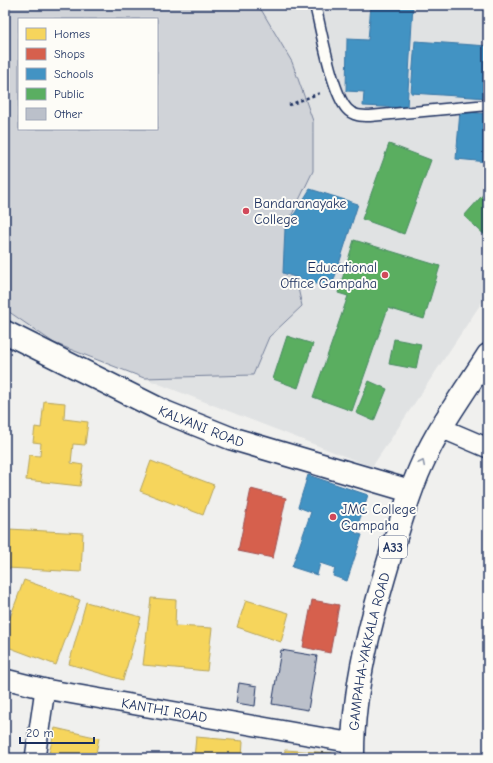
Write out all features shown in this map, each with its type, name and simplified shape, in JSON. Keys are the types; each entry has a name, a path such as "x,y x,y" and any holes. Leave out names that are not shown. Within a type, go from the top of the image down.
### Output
{"main road":[{"name":"KALYANI ROAD","path":"5,332 165,412 223,436 410,491"},
{"name":"GAMPAHA-YAKKALA ROAD","path":"353,751 363,657 384,577 410,491 422,462 441,428 488,355"}],"street":[{"path":"441,428 488,448"},
{"name":"KANTHI ROAD","path":"5,679 45,689 353,751"},
{"path":"35,758 45,689"}],"lane":[{"path":"315,5 335,87 347,110 359,116 488,105"}],"path":[{"path":"288,105 335,87"}],"shaded area":[{"name":"Bandaranayake College","path":"5,5 488,5 488,293 372,467 5,324"},
{"path":"5,5 255,5 262,11 292,62 313,121 313,171 285,229 302,306 269,337 253,375 144,378 54,343 5,309"}],"building: Homes":[{"path":"44,401 65,403 64,419 88,422 85,445 73,444 71,463 83,465 80,486 26,480 29,455 40,456 41,443 33,442 35,427 41,428"},
{"path":"151,461 214,485 203,515 140,491"},
{"path":"9,529 83,533 81,572 7,568"},
{"path":"24,580 80,600 56,665 5,646 5,631"},
{"path":"151,598 176,600 175,626 212,628 207,671 143,665"},
{"path":"246,600 289,613 281,642 237,627"},
{"path":"86,602 141,617 123,680 69,664"},
{"path":"55,728 99,738 95,758 48,758"},
{"path":"196,737 243,741 242,758 194,758"},
{"path":"285,750 332,753 332,758 284,758"}],"building: Shops":[{"path":"251,489 286,498 273,558 238,551"},
{"path":"312,600 339,605 330,653 303,647"}],"building: Schools":[{"path":"371,5 413,5 407,108 363,106 364,92 346,91 347,39 368,40"},
{"path":"415,41 488,46 488,98 411,93"},
{"path":"460,111 488,114 488,162 456,159"},
{"path":"310,189 358,204 331,289 283,273 285,229"},
{"path":"308,475 368,495 355,533 362,535 347,581 333,576 335,568 320,563 317,575 292,567 311,512 298,507"}],"building: Public":[{"path":"389,144 431,160 404,234 362,219"},
{"path":"488,189 488,238 464,216"},
{"path":"354,240 440,266 424,319 388,308 352,411 313,397 348,296 338,293"},
{"path":"287,336 313,344 298,388 273,379"},
{"path":"394,339 421,344 416,369 389,364"},
{"path":"369,381 387,389 374,421 356,413"}],"building: Other":[{"path":"281,650 317,656 308,710 272,704"},
{"path":"239,683 257,686 255,706 236,703"}],"place":[{"name":"Bandaranayake College","path":"246,211"},
{"name":"Educational Office Gampaha","path":"385,275"},
{"name":"JMC College Gampaha","path":"333,517"}]}
